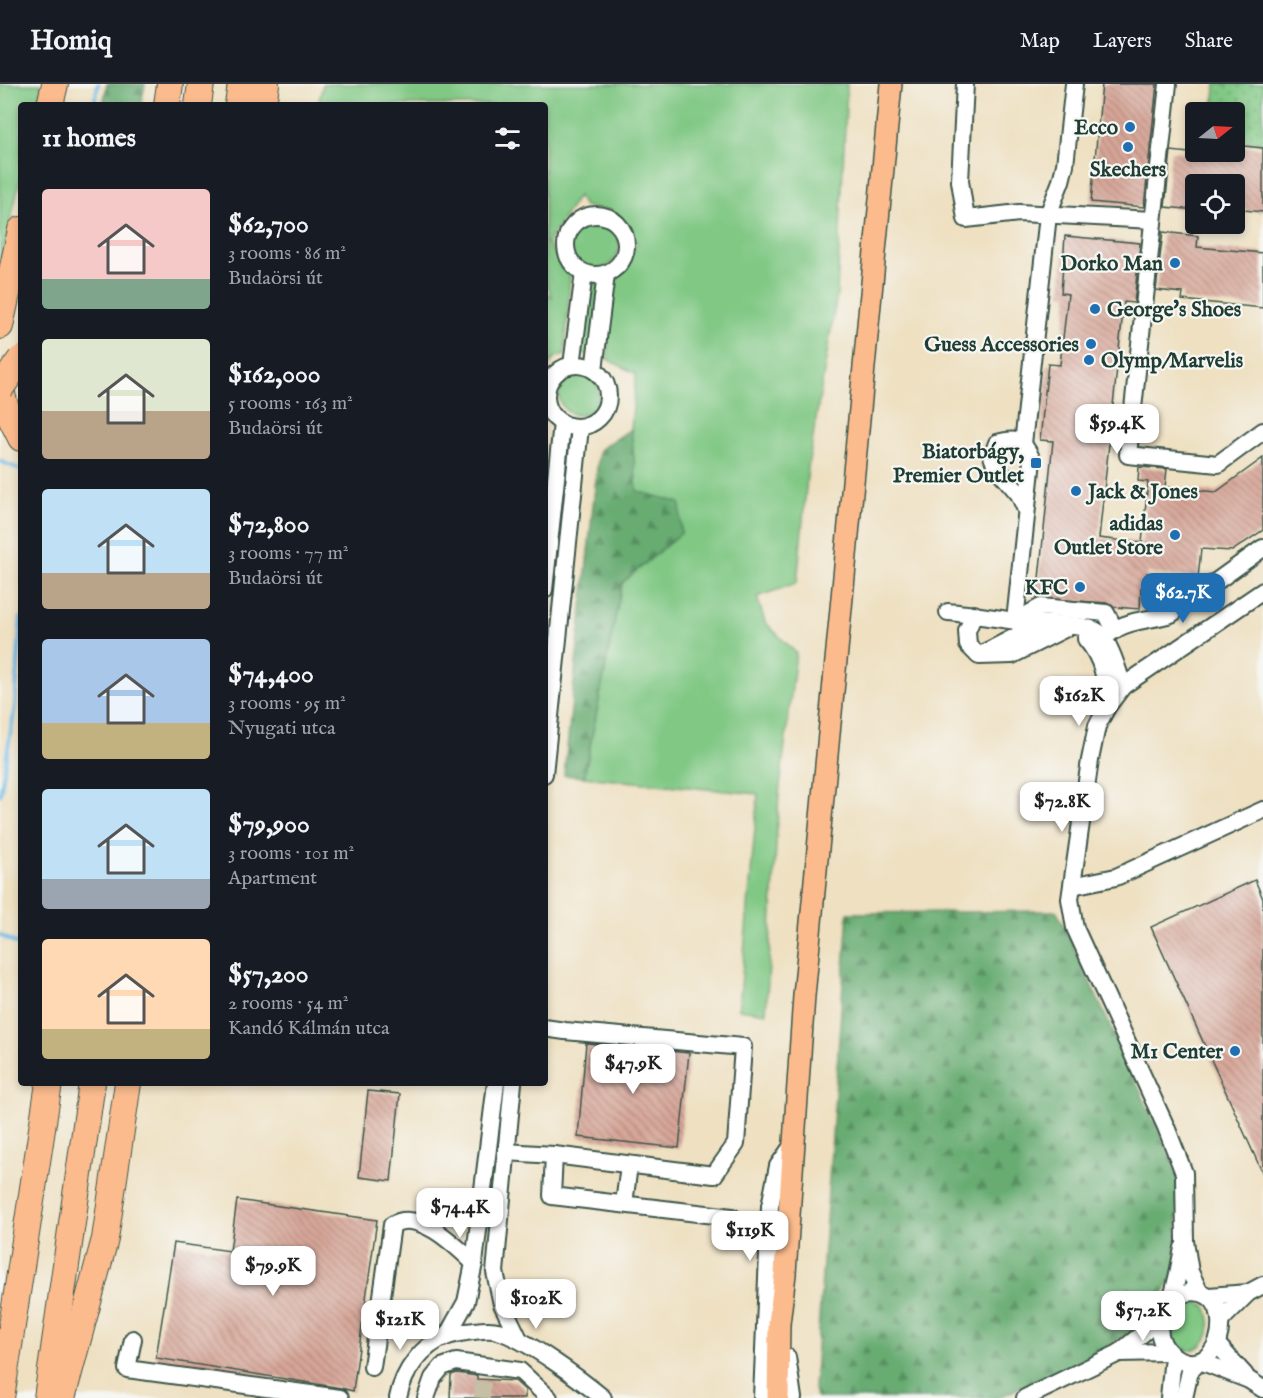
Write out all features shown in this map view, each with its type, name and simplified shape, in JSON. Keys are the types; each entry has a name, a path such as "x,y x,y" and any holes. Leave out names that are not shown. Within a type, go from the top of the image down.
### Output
{"highway":[{"path":"51,102 55,84"},
{"path":"167,102 170,84"},
{"path":"198,102 201,84"},
{"path":"238,102 241,84"},
{"path":"263,102 266,84"},
{"path":"0,326 18,244"},
{"path":"14,437 0,389 18,363"},
{"path":"1,1398 49,1086"},
{"path":"47,1398 92,1086"},
{"path":"62,1398 105,1239 128,1086"}],"main road":[{"path":"778,1398 779,1324 785,1274 804,996 891,84"},
{"path":"785,1274 788,1305 787,1398"}],"street":[{"path":"965,84 960,181 966,219 1019,213 1153,220"},
{"path":"1023,444 1048,215 1065,165 1074,84"},
{"path":"1168,84 1128,455 1218,464 1263,430"},
{"path":"588,215 604,215 613,219 620,227 626,246 624,256 618,266 606,274 584,273 571,262 566,253 567,236 579,219 588,215"},
{"path":"572,365 584,273"},
{"path":"594,370 606,274"},
{"path":"548,386 554,375 562,369 572,365 584,365 594,370 606,384 608,402 604,412 594,422 580,427 562,423 551,411 548,404"},
{"path":"548,522 551,460 562,423"},
{"path":"548,735 580,427"},
{"path":"1026,510 1019,494 996,467 992,456 997,443 1010,439 1023,444 1032,460 1026,510 1028,622"},
{"path":"1104,638 1140,620 1154,620 1171,614 1263,548"},
{"path":"1184,1398 1190,1371 1212,1353 1217,1344 1221,1320 1217,1308 1204,1294 1190,1272 1185,1241 1184,1173 1166,1127 1075,928 1072,886 1090,760 1097,726 1107,707 1123,686 1263,591"},
{"path":"979,656 1028,622 1030,613 1041,607 1106,613 1103,668 1107,707"},
{"path":"948,612 1096,630 1104,638 1123,686"},
{"path":"974,614 967,631 968,645 979,656 1012,655 1070,626"},
{"path":"1072,886 1116,877 1263,810"},
{"path":"506,1152 554,1155 714,1174 736,1144 743,1047 548,1029"},
{"path":"447,1336 466,1302 474,1263 496,1086"},
{"path":"513,1086 495,1272 502,1304 519,1339"},
{"path":"762,1398 770,1206 778,1166 792,1146"},
{"path":"554,1155 552,1196 732,1216"},
{"path":"624,1204 629,1165"},
{"path":"372,1367 392,1225 399,1220 420,1223 451,1241 474,1263"},
{"path":"451,1241 478,1231"},
{"path":"1025,1398 1119,1353 1160,1319 1171,1299 1185,1241"},
{"path":"1221,1320 1248,1293 1263,1285"},
{"path":"1171,1299 1185,1292 1248,1293"},
{"path":"1160,1319 1160,1339 1171,1354 1184,1361 1200,1361 1256,1384"},
{"path":"398,1398 400,1387 413,1363 429,1346 447,1336 476,1330 496,1330 519,1339 603,1398"},
{"path":"133,1339 127,1369 340,1398"},
{"path":"1217,1344 1256,1384"},
{"path":"1119,1353 1171,1354"},
{"path":"1169,1398 1171,1354"},
{"path":"787,1357 793,1398"},
{"path":"426,1398 433,1378 442,1366 456,1362 483,1372 520,1371 549,1398"}],"green space":[{"path":"0,84 42,84 38,102 18,102 18,188 0,268"},
{"path":"107,84 145,84 142,102 104,102"},
{"path":"323,84 847,84 837,294 808,467 797,583 757,597 765,622 796,653 779,795 766,1013 739,1009 758,794 584,777 622,583 681,533 679,503 637,491 631,429 636,374 607,359 614,281 637,243 615,213 584,206 578,196 548,241 548,102 319,102"},
{"path":"1216,84 1263,84 1263,143 1245,141 1245,102 1214,102"},
{"path":"594,220 612,227 619,245 612,263 594,270 576,263 569,245 576,227"},
{"path":"548,244 570,275 565,354 554,358 548,367 548,295 552,297 548,287"},
{"path":"591,282 600,284 590,355 579,352"},
{"path":"579,375 593,381 599,395 593,409 579,415 565,409 559,395 565,381"},
{"path":"631,429 637,491 680,503 681,533 622,583 584,777 564,775 599,450"},
{"path":"1057,911 1166,1147 1178,1178 1177,1267 1152,1317 1096,1354 997,1398 816,1398 814,1388 848,913"},
{"path":"1196,1302 1206,1307 1209,1315 1209,1332 1202,1345 1187,1350 1178,1347 1172,1333 1178,1309 1185,1304"}],"building":[{"path":"1102,84 1157,84 1144,207 1091,202"},
{"path":"1245,146 1263,148 1263,212 1245,210 1245,174 1185,174 1185,209 1165,207 1171,151 1185,153 1185,162 1245,162"},
{"path":"1163,232 1198,236 1197,247 1263,253 1263,308 1182,300 1183,293 1156,290"},
{"path":"1065,236 1140,243 1134,303 1124,302 1099,538 1142,543 1148,482 1138,481 1139,467 1167,469 1165,487 1216,492 1263,458 1263,530 1232,551 1201,549 1198,578 1147,573 1146,588 1141,588 1140,609 1114,607 1107,603 1037,598 1053,441 1040,440 1048,364 1060,365 1068,294 1061,293"},
{"name":"M1 Center","path":"1255,880 1263,899 1263,1174 1151,927"},
{"path":"586,1043 689,1053 679,1148 578,1137"},
{"path":"368,1091 400,1094 391,1181 359,1177"},
{"path":"237,1200 377,1220 353,1391 156,1358 174,1243 230,1251"},
{"path":"457,1373 477,1376 477,1379 515,1381 525,1390 525,1398 450,1398 451,1375"}],"waterway":[{"path":"95,102 98,84"},
{"path":"0,461 18,469"},
{"path":"0,795 15,707 18,662"},
{"path":"0,935 18,944"}],"tunnel":[{"path":"482,1398 483,1379"}],"place":[{"name":"Ecco","path":"1130,127"},
{"name":"Skechers","path":"1128,147"},
{"name":"Dorko Man","path":"1175,263"},
{"name":"George's Shoes","path":"1095,309"},
{"name":"Guess Accessories","path":"1091,344"},
{"name":"Olymp/Marvelis","path":"1089,360"},
{"name":"Biatorbágy, Premier Outlet","path":"1036,463"},
{"name":"Jack & Jones","path":"1076,491"},
{"name":"adidas Outlet Store","path":"1175,535"},
{"name":"KFC","path":"1080,587"},
{"name":"M1 Center","path":"1235,1051"}]}
